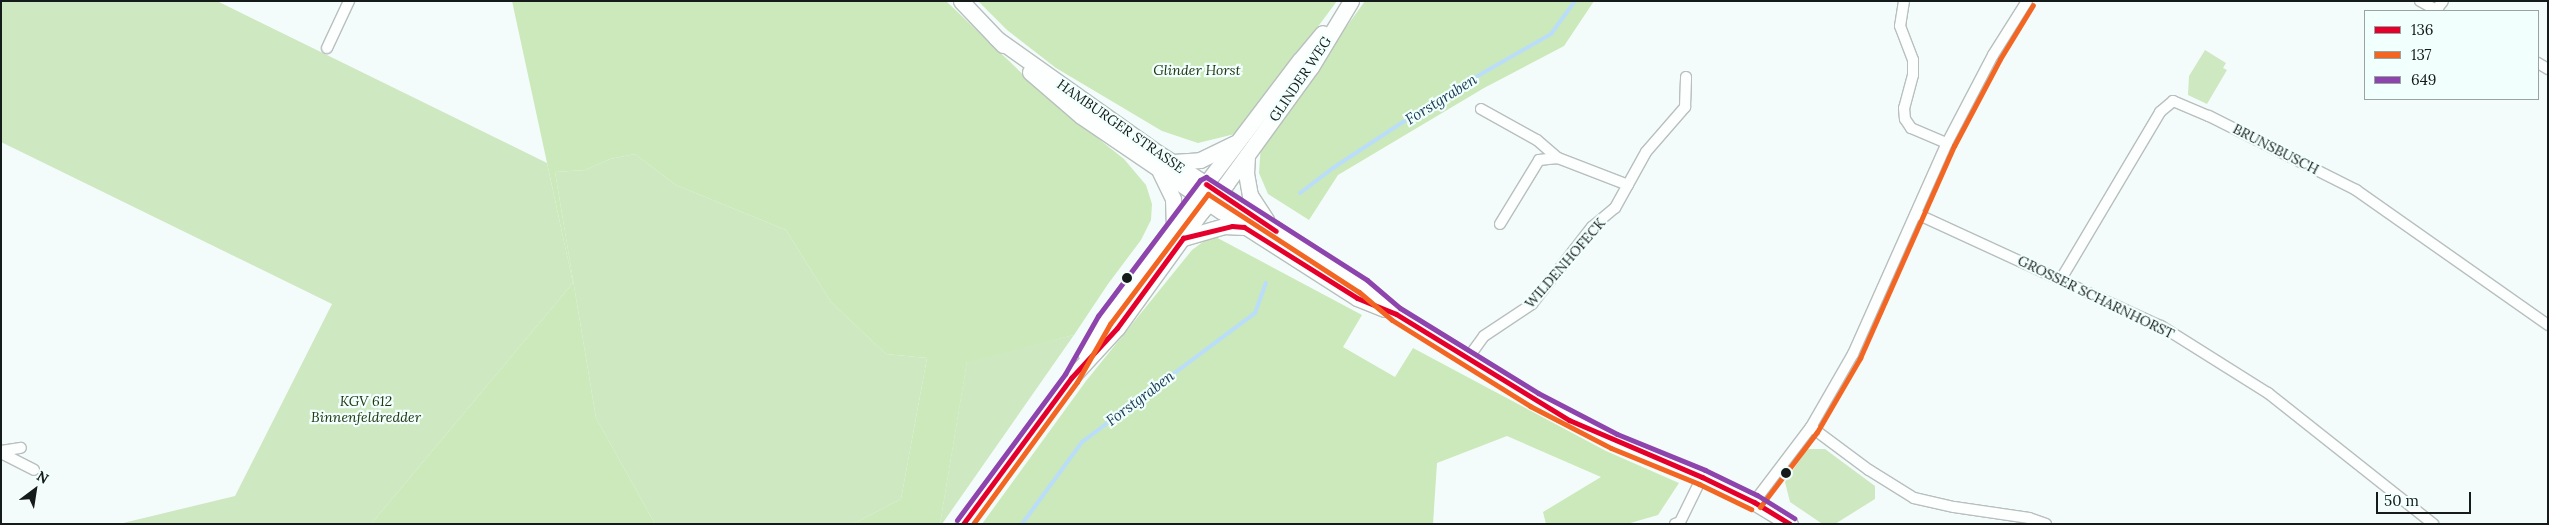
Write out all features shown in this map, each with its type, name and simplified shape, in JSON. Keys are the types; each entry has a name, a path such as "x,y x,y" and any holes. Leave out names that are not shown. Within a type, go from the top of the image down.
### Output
{"main road":[{"name":"HAMBURGER STRASSE","path":"961,1 1060,100 1158,169 1273,229 1363,286 1396,314 1569,420 1702,477 1754,502 1790,524"},
{"path":"963,524 1071,378 1117,328 1182,238 1241,139 1300,60 1351,1"},
{"name":"GLINDER WEG","path":"1208,194 1247,154 1311,67 1351,1"},
{"name":"HAMBURGER STRASSE","path":"996,38 1173,162 1244,227 1357,298 1396,314"},
{"path":"1173,162 1200,160 1241,139"},
{"path":"1247,154 1246,173 1250,195 1259,212 1273,229"},
{"path":"1158,169 1167,183 1172,199 1174,225"},
{"path":"1071,378 1104,320 1174,225 1208,194"},
{"path":"1182,238 1224,226 1244,227"}],"street":[{"path":"327,48 349,1"},
{"path":"1904,1 1900,26 1913,60 1913,75 1904,108 1905,119 1911,128 1946,143"},
{"path":"1754,502 1811,426 1853,354 1917,214 1946,143 1993,55 2027,1"},
{"path":"2420,1 2437,10 2443,1"},
{"name":"WILDENHOFECK","path":"1468,358 1484,336 1532,304 1592,227 1615,208 1646,152 1685,107 1686,77"},
{"name":"BRUNSBUSCH","path":"2061,278 2160,112 2173,101 2210,116 2356,190 2548,325"},
{"path":"1481,109 1537,140 1558,158 1628,185"},
{"path":"1500,224 1539,160 1558,158"},
{"name":"GROSSER SCHARNHORST","path":"1917,214 2061,278 2161,326 2268,393 2433,524"},
{"path":"1811,426 1903,492 1926,501 2029,518 2046,524"},
{"path":"1,452 20,448"},
{"path":"1,452 34,470"},
{"path":"1674,524 1680,522 1702,477"}],"green space":[{"name":"KGV 612 Binnenfeldredder","path":"1,1 217,1 547,163 573,283 371,524 119,524 235,496 332,304 1,142"},
{"path":"512,1 946,1 1051,101 1124,159 1146,185 1152,204 1151,220 1141,240 1108,284 1074,335 967,362 940,524 853,524 901,499 927,358 886,354 831,302 786,230 676,185 635,154 610,159 585,170 555,172 596,418 655,524 371,524 573,283"},
{"name":"Glinder Horst","path":"978,1 1337,1 1239,133 1198,143 1162,131 1056,68 1007,30"},
{"path":"1365,1 1594,1 1564,46 1484,88 1338,175 1309,220 1268,194 1259,173 1261,144"},
{"path":"2205,50 2226,63 2223,68 2227,70 2207,104 2188,95 2189,76"},
{"path":"635,154 676,185 786,230 831,302 886,354 927,358 901,499 853,524 655,524 596,418 555,172 585,170 610,159"},
{"path":"1212,235 1362,315 1343,347 1395,377 1413,348 1606,451 1679,483 1658,515 1627,524 1546,524 1543,512 1601,477 1507,436 1437,463 1433,524 982,524 1086,381 1192,250"},
{"path":"1074,335 942,524 940,524 967,361"},
{"path":"1807,449 1825,449 1875,486 1875,499 1835,524 1821,523 1790,502 1785,482"}],"waterway":[{"name":"Forstgraben","path":"1300,193 1333,168 1441,97 1551,34 1575,1"},
{"name":"Forstgraben","path":"1022,524 1082,442 1255,313 1266,283"}],"transit line":[{"name":"137","path":"1760,507 1817,432 1860,358 1954,146 2000,59 2033,5"},
{"name":"649","path":"957,520 1065,374 1098,316 1200,180 1206,177 1367,280 1400,308 1538,393 1617,434 1705,470 1757,495 1794,518"},
{"name":"136","path":"1206,184 1276,231"},
{"name":"137","path":"973,524 1077,382 1110,324 1208,194 1359,292 1392,320 1530,406 1611,448 1699,484 1751,509"},
{"name":"136","path":"963,524 1071,378 1117,328 1183,238 1232,226 1244,227 1357,298 1396,314 1569,420 1702,477 1754,502 1790,524"}]}
